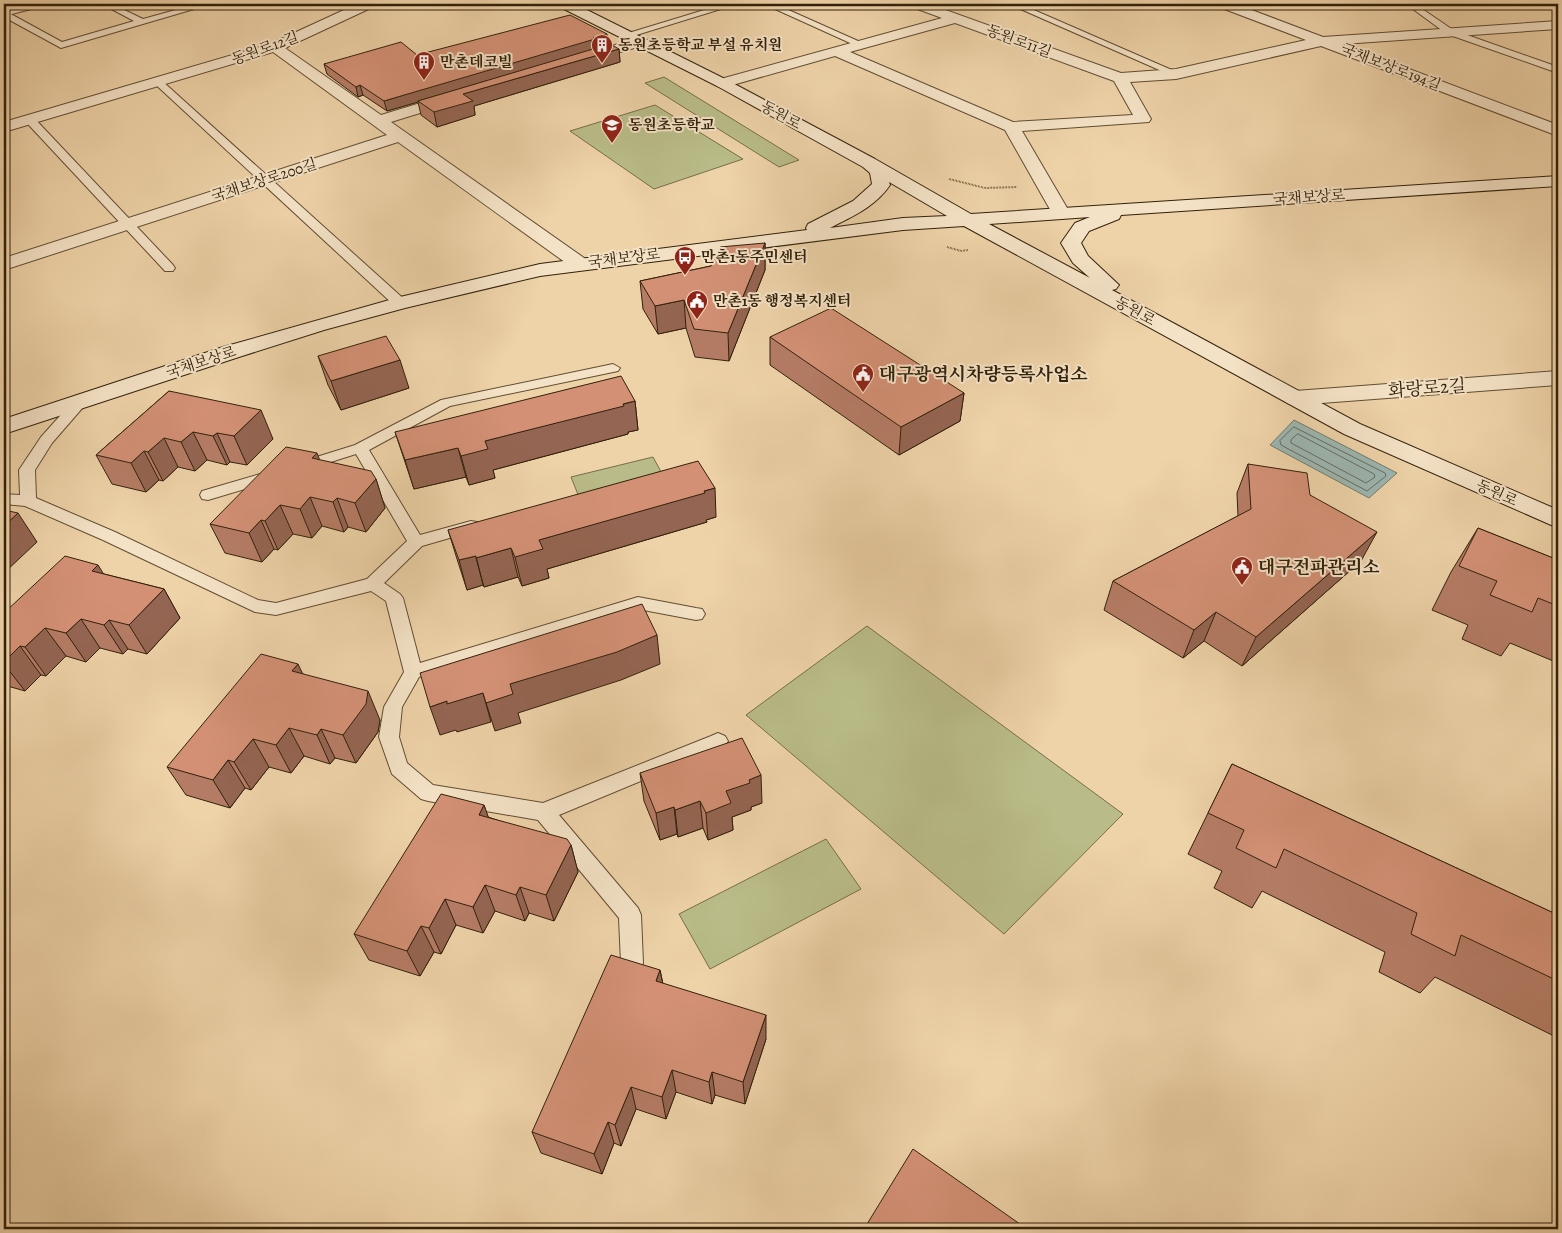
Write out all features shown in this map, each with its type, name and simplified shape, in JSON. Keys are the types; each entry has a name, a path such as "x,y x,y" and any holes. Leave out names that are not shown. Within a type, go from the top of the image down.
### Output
{"street":[{"path":"4,13 26,4"},
{"name":"동원로12길","path":"4,127 276,47 368,4"},
{"name":"동원로","path":"565,4 722,83 869,163 966,220 1352,429 1558,520"},
{"name":"동원로11길","path":"917,4 1120,78 1176,74 1323,41 1558,25"},
{"name":"국채보상로194길","path":"1224,4 1558,131"},
{"name":"동원로","path":"722,83 957,18"},
{"path":"567,64 633,39"},
{"path":"276,47 580,264"},
{"path":"837,52 1011,127 1144,119 1120,78"},
{"path":"378,121 472,92"},
{"path":"1011,127 1061,213"},
{"name":"국채보상로200길","path":"4,264 400,136"},
{"path":"796,237 852,210 873,196 881,185 878,172 869,163"},
{"name":"국채보상로","path":"4,427 231,352 400,303 485,281 580,264 903,224 1558,181"},
{"path":"1128,209 1082,227 1071,243 1080,259 1142,315"},
{"name":"화랑로2길","path":"1295,398 1558,378"}],"lane":[{"path":"106,4 142,22"},
{"path":"633,39 733,4"},
{"path":"768,4 862,45"},
{"path":"1410,4 1450,32 1558,70"},
{"name":"동원로11길","path":"1019,5 1176,74"},
{"path":"4,13 61,45 190,9"},
{"path":"158,82 400,303"},
{"path":"30,120 169,268"},
{"path":"208,495 360,448 446,404 613,368"},
{"path":"28,502 27,470 46,440 80,402"},
{"path":"360,448 416,542"},
{"path":"4,499 28,502 109,536 255,606 276,609 374,584 416,542 482,522"},
{"path":"374,584 394,598 414,672"},
{"path":"696,614 638,603 414,672 393,707 390,737 399,768 428,793 544,812 718,741"},
{"path":"544,812 630,915 632,963"}],"green space":[{"path":"664,77 799,160 779,167 645,83"},
{"path":"655,105 743,159 654,189 570,131"},
{"path":"653,457 666,481 581,502 571,477"},
{"path":"867,626 1123,814 1004,934 746,715"},
{"path":"826,839 861,889 710,969 679,914"}],"water":[{"path":"1294,420 1397,473 1369,498 1270,445"}],"building":[{"path":"570,15 607,34 384,101 360,85 356,87 324,64 401,42 417,55"},
{"path":"610,44 619,49 463,94 473,101 434,112 418,101"},
{"path":"765,243 728,333 694,329 684,300 655,306 640,281 711,266 720,247"},
{"path":"831,308 964,393 901,427 770,337"},
{"path":"386,336 400,360 331,381 318,356"},
{"path":"621,376 635,401 623,404 624,406 485,441 488,449 461,456 458,448 405,460 395,432"},
{"path":"169,391 261,410 234,436 217,433 213,436 193,432 181,442 164,438 148,452 144,451 131,463 96,455"},
{"path":"286,447 317,453 312,458 371,471 376,479 355,503 337,498 333,502 310,497 300,509 280,505 265,521 261,520 249,533 210,524"},
{"path":"698,461 715,488 704,491 705,493 539,540 543,549 515,557 511,548 476,558 476,556 459,560 448,530"},
{"name":"대구전파관리소","path":"1248,464 1307,473 1310,495 1377,532 1256,637 1216,612 1194,630 1113,581 1251,509"},
{"path":"4,510 18,513 4,526"},
{"path":"1478,528 1558,560 1558,606 1538,598 1532,612 1490,595 1497,581 1459,566"},
{"path":"65,556 98,565 92,571 164,589 129,625 109,620 104,625 81,619 66,633 45,628 25,647 20,646 4,662 4,613"},
{"path":"642,604 657,635 617,652 510,684 513,694 486,703 483,693 430,707 420,673"},
{"path":"261,654 298,664 292,671 368,691 366,704 343,735 321,729 317,735 289,728 276,745 253,739 234,762 228,760 213,780 167,767"},
{"path":"742,738 761,775 749,780 750,783 726,791 731,803 706,813 700,801 675,810 674,807 656,813 640,773"},
{"path":"1232,764 1558,915 1558,981 1461,935 1455,956 1411,934 1417,913 1284,849 1276,868 1236,848 1244,830 1208,813"},
{"path":"441,794 484,805 479,815 567,839 571,845 546,895 520,887 516,895 485,885 473,907 445,899 429,928 421,926 407,951 354,934"},
{"path":"611,955 660,970 656,981 766,1015 743,1082 712,1072 709,1082 672,1070 662,1097 631,1087 615,1125 608,1122 594,1154 532,1132"},
{"path":"913,1149 1027,1229 864,1229"}],"place":[{"name":"동원초등학교 부설 유치원","path":"602,64"},
{"name":"만촌데코빌","path":"424,81"},
{"name":"동원초등학교","path":"612,144"},
{"name":"만촌1동주민센터","path":"685,276"},
{"name":"만촌1동 행정복지센터","path":"697,320"},
{"name":"대구광역시차량등록사업소","path":"863,393"},
{"name":"대구전파관리소","path":"1242,586"}]}
